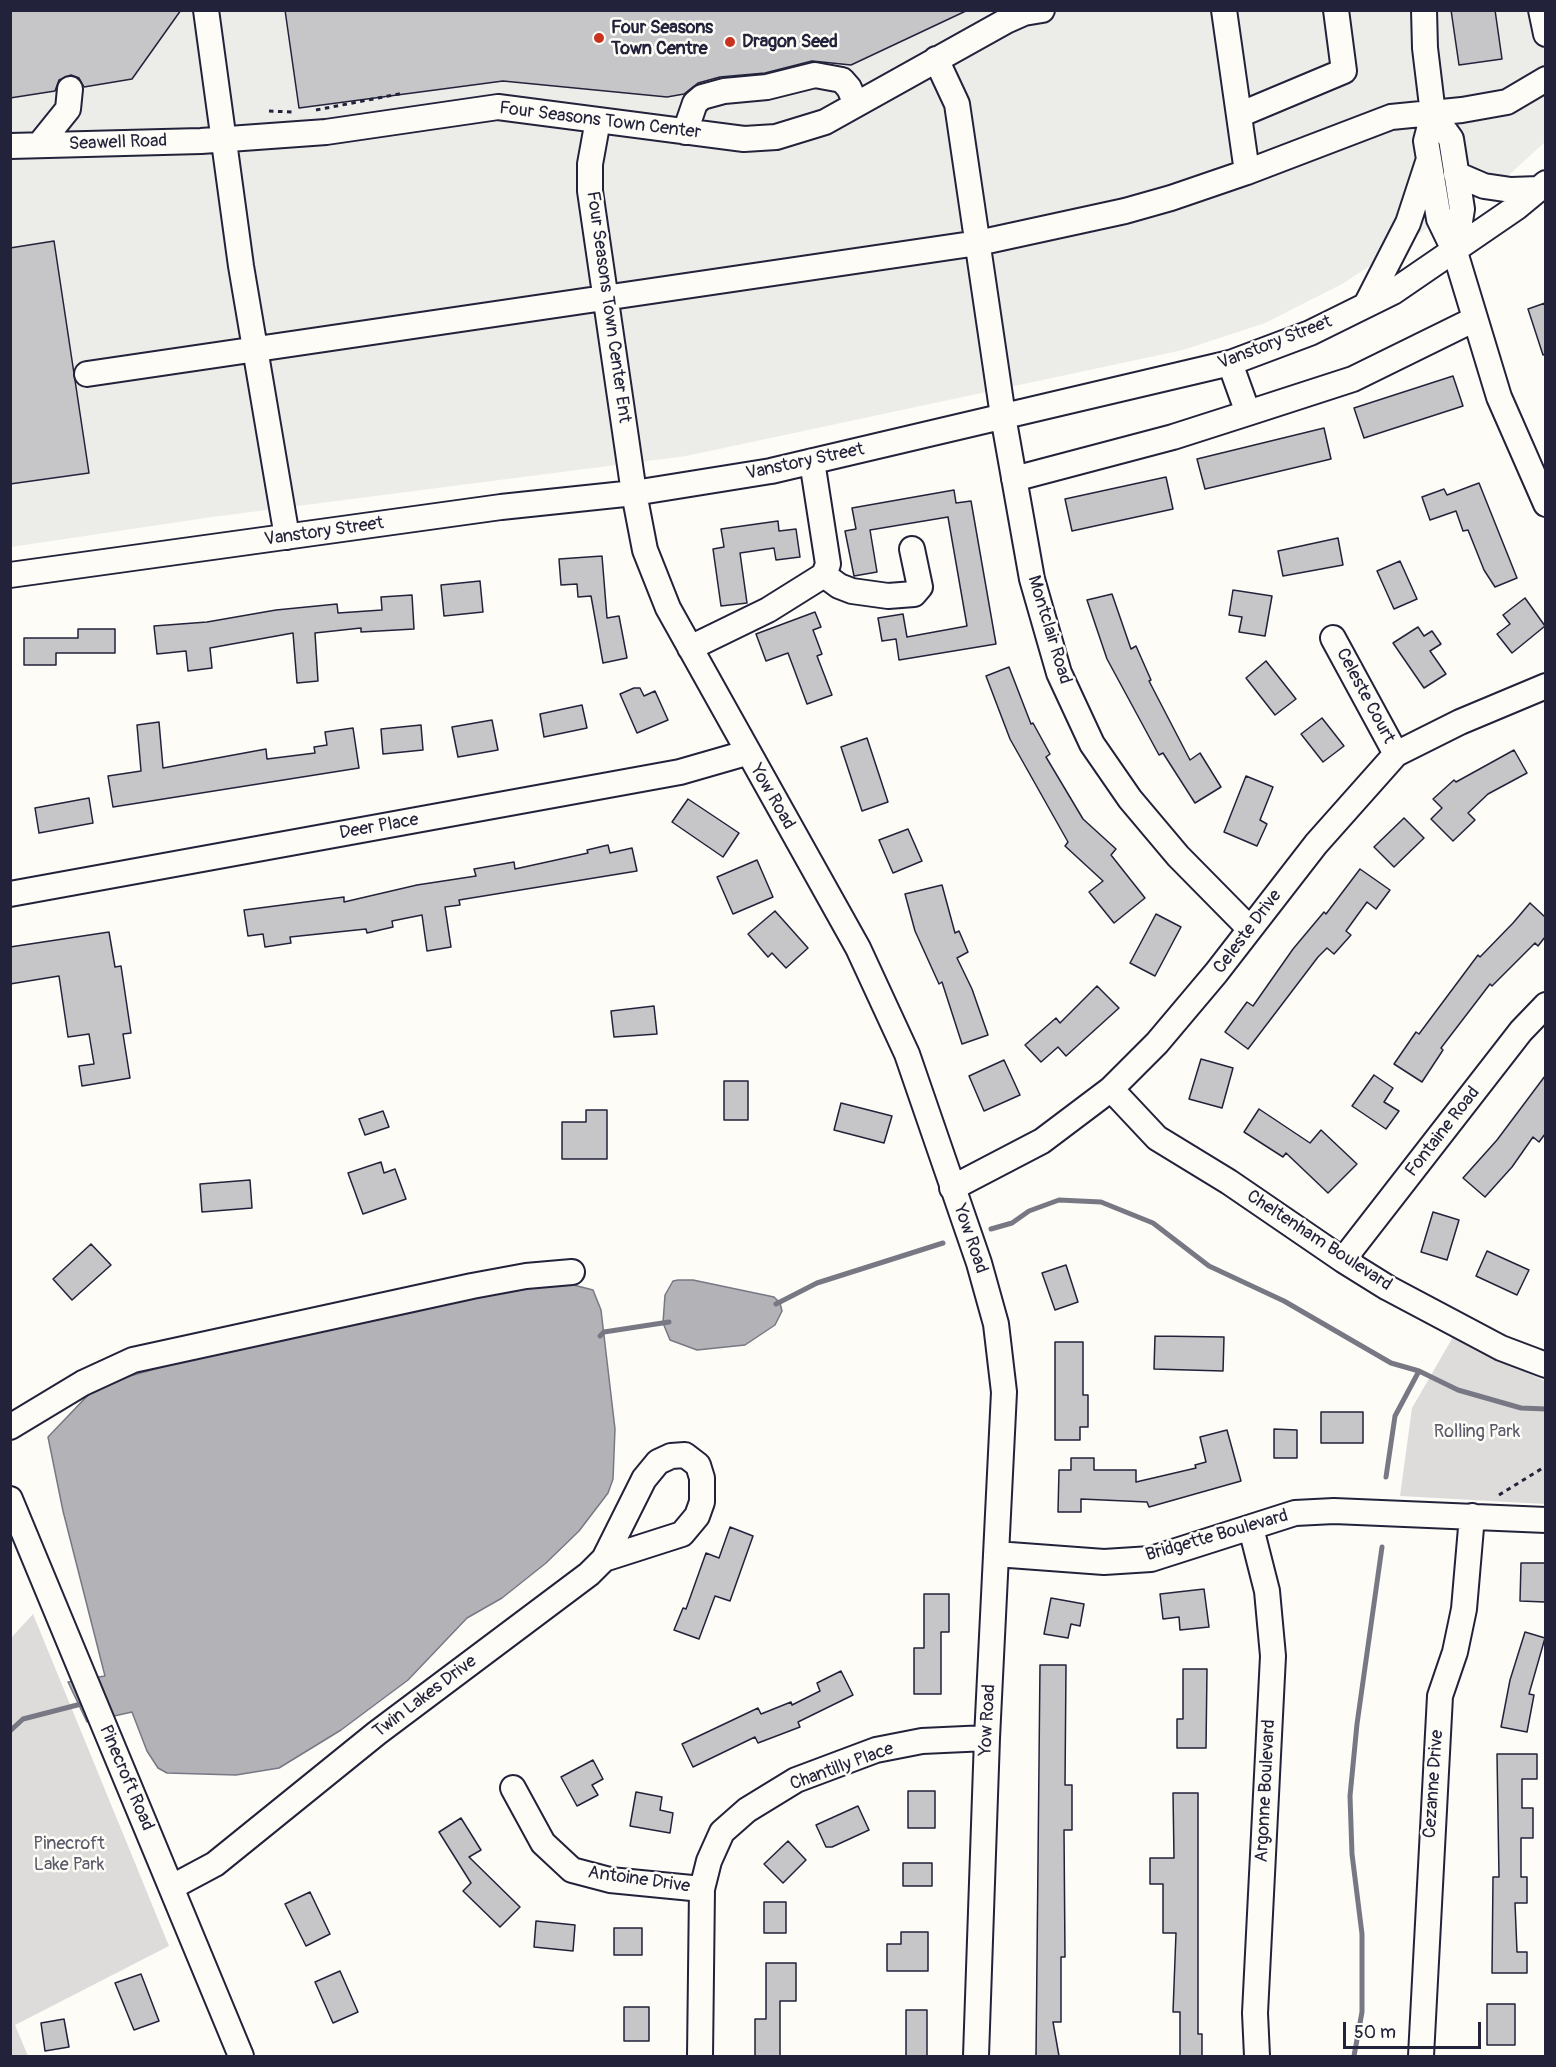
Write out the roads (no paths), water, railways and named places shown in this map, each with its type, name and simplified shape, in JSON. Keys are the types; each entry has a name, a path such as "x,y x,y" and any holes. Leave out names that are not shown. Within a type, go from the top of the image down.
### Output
{"street":[{"path":"206,10 256,350 287,537"},
{"name":"Four Seasons Town Center","path":"225,140 326,132 498,107 744,139 776,137 825,122 1006,21 1024,13 1042,10"},
{"path":"1224,10 1247,171"},
{"path":"1239,115 1344,70 1336,10"},
{"path":"1424,10 1425,48 1433,114 1426,141 1439,219 1455,252 1499,397 1545,504"},
{"path":"1541,10 1545,34"},
{"path":"936,59 957,104 1003,416"},
{"path":"685,132 695,103 702,97 724,91 767,87 815,75 842,80 849,88 856,104"},
{"path":"87,374 606,300 978,243 1125,211 1171,198 1391,117 1433,114 1507,102 1545,79"},
{"path":"39,145 68,109 69,89"},
{"path":"1433,114 1450,139 1462,209 1455,252"},
{"name":"Four Seasons Town Center Ent","path":"598,120 590,165 590,191 634,493"},
{"name":"Seawell Road","path":"10,146 225,140"},
{"path":"1366,305 1408,223 1429,160"},
{"path":"1456,174 1484,186 1511,190 1542,186"},
{"name":"Vanstory Street","path":"10,575 501,507 634,493 771,471 1230,363 1310,333 1393,292 1455,252 1542,186"},
{"path":"1014,479 1173,437 1353,379 1475,319"},
{"path":"1230,363 1248,413"},
{"name":"Montclair Road","path":"1003,416 1032,579 1059,673 1092,744 1130,799 1171,848 1249,928"},
{"path":"690,648 768,610 824,575 828,564 812,461"},
{"name":"Yow Road","path":"634,493 645,550 668,608 746,753 858,948 907,1054 996,1324 1004,1392 987,1738 976,2056"},
{"path":"824,575 839,586 852,591 888,596 914,594 920,587 912,549"},
{"name":"Celeste Court","path":"1333,638 1396,754"},
{"name":"Celeste Drive","path":"952,1188 1042,1141 1111,1089 1157,1043 1216,973 1316,843 1396,754 1460,722 1545,686"},
{"name":"Deer Place","path":"10,894 680,772 746,753"},
{"name":"Fontaine Road","path":"1342,1260 1521,1031 1545,1005"},
{"name":"Cheltenham Boulevard","path":"1111,1089 1157,1138 1229,1182 1342,1260 1388,1288 1501,1348 1545,1365"},
{"path":"10,1427 83,1383 133,1360 472,1286 526,1276 572,1272"},
{"name":"Twin Lakes Drive","path":"172,1887 215,1864 377,1733 589,1574 604,1558 644,1479 658,1462 671,1456 685,1455 698,1465 702,1478 702,1502 697,1516 682,1534 604,1558"},
{"name":"Pinecroft Road","path":"10,1499 241,2056"},
{"name":"Bridgette Boulevard","path":"996,1554 1104,1562 1151,1559 1295,1513 1334,1511 1472,1516 1521,1521 1545,1520"},
{"name":"Cezanne Drive","path":"1421,2056 1431,1821 1440,1696 1455,1652 1464,1609 1472,1516"},
{"name":"Argonne Boulevard","path":"1251,1528 1267,1591 1273,1656 1255,2013 1257,2056"},
{"name":"Chantilly Place","path":"700,2056 702,1889 709,1861 722,1832 747,1810 796,1780 876,1750 922,1741 987,1738"},
{"name":"Antoine Drive","path":"513,1788 543,1843 572,1870 610,1880 702,1889"}],"waterway":[{"path":"991,1229 1012,1223 1029,1211 1059,1200 1101,1202 1153,1223 1209,1266 1284,1301 1391,1363 1419,1371 1458,1390 1521,1408 1546,1409"},
{"path":"776,1304 817,1283 943,1243"},
{"path":"600,1336 604,1332 669,1322"},
{"path":"1386,1477 1395,1416 1419,1371"},
{"path":"1354,2056 1362,2012 1362,1934 1352,1854 1350,1796 1357,1724 1382,1547"},
{"path":"10,1731 23,1719 85,1703"}],"place":[{"name":"Four Seasons Town Centre","path":"599,38"},
{"name":"Dragon Seed","path":"730,42"}],"park label":[{"name":"Rolling Park","path":"1477,1432"},
{"name":"Pinecroft Lake Park","path":"69,1854"}]}
